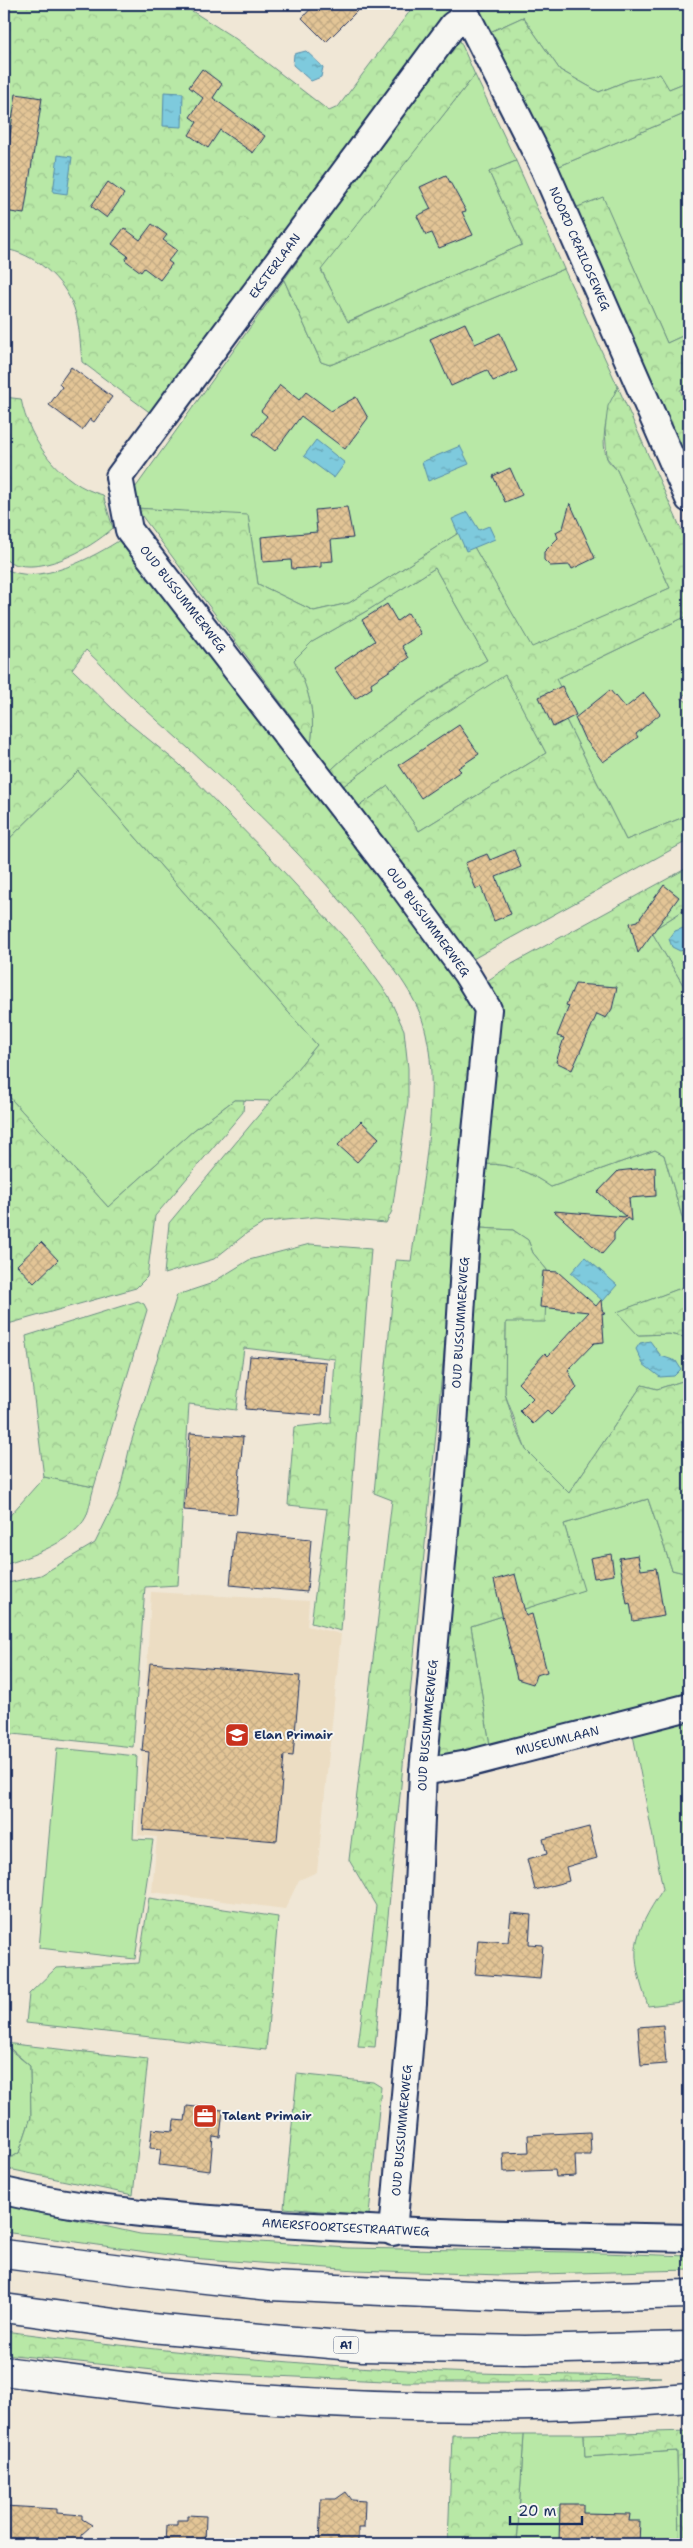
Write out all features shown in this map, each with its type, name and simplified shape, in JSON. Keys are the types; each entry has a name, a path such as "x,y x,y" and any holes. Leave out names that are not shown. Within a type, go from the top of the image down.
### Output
{"main road":[{"path":"4,2254 270,2286 538,2298 689,2294"},
{"name":"A1","path":"4,2308 151,2328 363,2347 525,2350 689,2346"},
{"path":"4,2371 258,2400 419,2407 602,2405 689,2398"}],"street":[{"name":"NOORD CRAILOSEWEG","path":"464,10 544,168 689,499"},
{"name":"EKSTERLAAN","path":"129,530 120,477 464,10"},
{"name":"OUD BUSSUMMERWEG","path":"129,530 404,888 466,973 488,1009 466,1235 454,1442 423,1772 413,2003 393,2232"},
{"name":"MUSEUMLAAN","path":"423,1772 467,1764 689,1707"},
{"name":"AMERSFOORTSESTRAATWEG","path":"4,2191 54,2203 153,2216 393,2232 689,2238"}],"shaded area":[{"name":"Elan Primair","path":"151,1592 309,1601 307,1626 341,1634 317,1872 299,1880 285,1909 152,1892 157,1837 138,1835"}],"green space":[{"path":"6,4 181,4 236,39 329,111 338,107 410,11 406,4 445,4 448,10 152,414 82,362 76,314 69,297 55,278 37,262 15,251 4,249 4,13"},
{"path":"496,4 689,4 689,81 669,89 629,80 599,92 560,70 523,17 490,32 480,11"},
{"path":"523,17 560,70 599,92 629,80 660,74 669,89 689,81 689,112 557,167 490,32"},
{"path":"458,36 475,75 321,270 348,322 522,245 489,172 516,161 564,269 330,365 321,362 284,280"},
{"path":"475,75 516,161 489,172 522,245 347,322 321,269"},
{"path":"689,112 689,333 667,343 603,198 575,208 557,167"},
{"path":"603,197 667,343 689,333 689,386 680,390 689,411 689,467 575,208"},
{"path":"564,269 618,387 606,422 604,441 607,458 617,470 670,588 532,648 471,542 468,527 349,603 314,611 258,584 248,516 136,508 133,491 284,280 321,362 330,365"},
{"path":"618,387 689,547 689,615 556,679 570,706 561,710 626,840 689,815 689,840 471,960 424,891 355,809 388,786 419,831 546,753 505,675 427,725 339,789 331,770 349,753 387,724 445,685 487,660 435,568 370,609 312,642 294,660 310,700 312,711 311,743 136,508 248,515 258,584 314,611 349,603 468,527 471,542 532,647 670,588 617,470 607,458 605,430 608,406"},
{"path":"4,397 21,399 25,415 39,445 60,471 87,489 103,495 113,528 90,545 61,560 31,566 17,565 4,559"},
{"path":"123,538 153,571 478,1011 375,2047 358,2046 376,1906 349,1860 392,1500 374,1493 396,1260 411,1261 428,1146 431,1086 430,1058 426,1033 412,996 398,974 320,877 261,816 129,695 86,650 72,669 120,716 179,764 270,857 354,948 388,995 404,1030 408,1068 408,1102 392,1211 386,1223 316,1217 266,1222 247,1233 214,1259 164,1274 169,1223 317,1045 78,771 4,844 4,568 18,573 33,574 65,568 97,554"},
{"path":"435,568 487,660 406,710 349,753 331,770 311,743 312,721 310,700 293,660 312,642 370,609"},
{"path":"689,615 689,690 681,698 689,703 689,815 626,840 561,710 556,679"},
{"path":"505,674 546,753 419,831 388,786 355,809 339,789 427,725"},
{"path":"78,771 317,1045 271,1101 234,1100 194,1130 108,1207 4,1091 4,844"},
{"path":"689,867 689,907 651,931 689,995 689,1241 664,1155 655,1150 551,1187 535,1177 512,1167 486,1164 484,983 512,964"},
{"path":"689,907 689,995 651,931"},
{"path":"4,1091 108,1207 194,1130 234,1100 244,1100 243,1112 155,1216 147,1277 136,1288 8,1324 4,1320"},
{"path":"655,1150 664,1155 689,1241 689,1285 618,1312 639,1335 669,1334 689,1338 689,1379 657,1389 642,1385 569,1493 526,1450 505,1394 506,1322 547,1270 533,1253 528,1240 513,1230 480,1228 486,1164 512,1167 535,1177 551,1187"},
{"path":"480,1228 513,1230 528,1240 533,1253 547,1270 545,1322 506,1322 505,1394 514,1423 526,1450 569,1493 642,1385 657,1389 689,1379 689,1574 672,1570 648,1499 564,1524 584,1590 471,1626 491,1752 436,1764"},
{"path":"310,1244 371,1249 341,1631 311,1623 327,1509 288,1505 294,1427 331,1423 335,1359 244,1348 236,1410 189,1404 178,1585 145,1587 133,1747 4,1733 4,1584 41,1575 95,1543 119,1494 130,1446 177,1295 210,1284 249,1260"},
{"path":"689,1285 689,1338 669,1334 638,1335 617,1312"},
{"path":"138,1301 144,1304 147,1310 94,1487 44,1477 26,1336"},
{"path":"44,1477 94,1487 86,1517 80,1526 61,1541 38,1553 4,1565 4,1522"},
{"path":"648,1499 672,1570 689,1574 689,1693 491,1752 471,1626 583,1590 564,1524"},
{"path":"689,1716 689,2001 648,2006 638,1971 636,1945 644,1920 663,1889 633,1735"},
{"path":"57,1748 137,1756 133,1839 153,1840 135,1959 39,1948"},
{"path":"149,1898 278,1917 266,2050 26,2023 29,1994 56,1968 139,1963"},
{"path":"4,2043 148,2059 133,2195 4,2168 4,2162 19,2153 31,2117 30,2066"},
{"path":"4,2045 30,2066 31,2117 19,2153 4,2162"},
{"path":"297,2074 373,2082 381,2087 369,2215 284,2208"},
{"path":"4,2204 140,2234 348,2248 689,2256 689,2270 501,2275 356,2270 190,2258 4,2232"},
{"path":"4,2331 205,2354 356,2367 439,2372 661,2377 579,2382 407,2382 163,2371 4,2354"},
{"path":"689,2431 689,2544 679,2544 677,2451 585,2457 584,2434"},
{"path":"524,2434 584,2434 585,2457 677,2451 679,2544 517,2544"},
{"path":"524,2434 517,2544 448,2544 452,2435"}],"water":[{"path":"306,51 323,67 321,77 311,81 293,65 294,54"},
{"path":"164,92 183,93 182,127 163,126"},
{"path":"58,155 72,157 67,194 53,192"},
{"path":"316,440 345,463 334,478 304,456"},
{"path":"460,446 469,464 428,481 422,462"},
{"path":"468,512 479,530 489,526 495,539 466,551 452,519"},
{"path":"689,926 689,948 680,951 672,947 669,939 675,931"},
{"path":"585,1257 617,1285 603,1301 571,1273"},
{"path":"650,1341 661,1356 676,1361 681,1369 674,1376 660,1377 643,1364 636,1349 640,1343"}],"building":[{"path":"315,4 364,4 326,42 302,18"},
{"path":"202,69 222,84 213,98 265,136 253,153 220,130 208,148 189,135 197,122 190,117 203,98 189,87"},
{"path":"16,94 42,98 24,214 4,211 4,174"},
{"path":"446,175 466,211 462,212 473,235 439,248 432,233 426,235 417,216 431,209 420,187"},
{"path":"108,182 124,194 107,218 91,206"},
{"path":"152,224 167,235 163,240 177,250 168,261 172,264 160,280 144,268 141,272 125,260 128,256 112,244 124,228 140,240"},
{"path":"465,323 475,344 500,333 517,371 493,381 487,370 451,386 430,339"},
{"path":"71,367 112,397 94,422 90,419 82,430 49,405 62,387 59,384"},
{"path":"280,385 299,400 306,392 331,411 356,397 368,418 345,449 301,416 275,451 253,434 267,416 261,411"},
{"path":"510,468 522,495 505,502 493,476"},
{"path":"570,503 595,558 572,569 570,565 550,566 544,560 544,552 558,538 556,532 563,528"},
{"path":"347,507 353,538 331,540 333,561 321,562 321,567 292,569 291,560 263,562 261,537 317,532 315,510"},
{"path":"387,604 397,621 408,613 421,634 402,646 409,658 371,683 372,688 355,699 334,668 375,641 362,620"},
{"path":"562,686 576,715 553,727 539,697"},
{"path":"610,690 625,708 644,693 660,714 636,734 638,737 603,762 584,738 575,718"},
{"path":"459,725 479,754 458,768 461,771 421,798 399,765"},
{"path":"514,850 521,867 496,877 511,914 494,921 481,887 476,889 465,863 487,854 490,860"},
{"path":"664,885 679,897 638,953 630,923 638,921"},
{"path":"575,984 617,987 612,1009 606,1018 597,1014 572,1070 556,1062 564,1038 557,1036 569,1006 566,1005"},
{"path":"361,1121 379,1138 357,1162 338,1145"},
{"path":"655,1167 656,1196 629,1198 631,1221 627,1218 614,1233 614,1240 602,1254 554,1211 626,1217 598,1192 618,1171"},
{"path":"41,1242 58,1260 34,1283 17,1265"},
{"path":"543,1271 558,1272 596,1306 601,1300 602,1310 605,1314 602,1313 604,1342 594,1343 568,1370 577,1388 551,1415 547,1411 533,1424 520,1411 533,1398 518,1383 545,1353 548,1356 589,1312 540,1307"},
{"path":"250,1356 326,1362 322,1415 245,1409"},
{"path":"190,1433 243,1437 236,1514 184,1510"},
{"path":"235,1532 311,1539 307,1592 230,1585"},
{"path":"611,1554 614,1575 594,1578 590,1558"},
{"path":"638,1555 641,1570 656,1568 664,1616 633,1621 630,1603 627,1604 619,1558"},
{"path":"515,1574 526,1616 532,1614 547,1672 536,1675 533,1684 517,1679 494,1580"},
{"path":"150,1663 300,1676 293,1756 284,1755 277,1841 143,1830 149,1752 142,1751"},
{"path":"589,1827 597,1858 566,1867 569,1881 535,1890 527,1859 547,1854 543,1839"},
{"path":"511,1913 531,1915 529,1944 543,1945 540,1979 475,1974 478,1940 508,1942"},
{"path":"663,2025 666,2064 641,2066 638,2027"},
{"path":"187,2106 223,2110 220,2137 213,2136 210,2171 159,2165 161,2149 150,2148 152,2129 173,2131 174,2120 185,2121"},
{"path":"590,2132 591,2155 575,2155 576,2176 556,2177 555,2170 504,2172 503,2153 529,2152 528,2135"},
{"path":"346,2492 352,2500 365,2501 364,2528 358,2528 358,2544 319,2544 321,2499 336,2499"},
{"path":"560,2504 583,2504 583,2513 630,2514 629,2521 640,2521 639,2544 559,2544"},
{"path":"4,2506 57,2509 57,2513 82,2515 82,2519 92,2525 81,2535 81,2544 4,2543"},
{"path":"187,2515 206,2516 205,2544 166,2544 167,2525 177,2525 177,2520 187,2520"}],"place":[{"name":"Elan Primair","path":"237,1735"},
{"name":"Talent Primair","path":"205,2116"}]}
